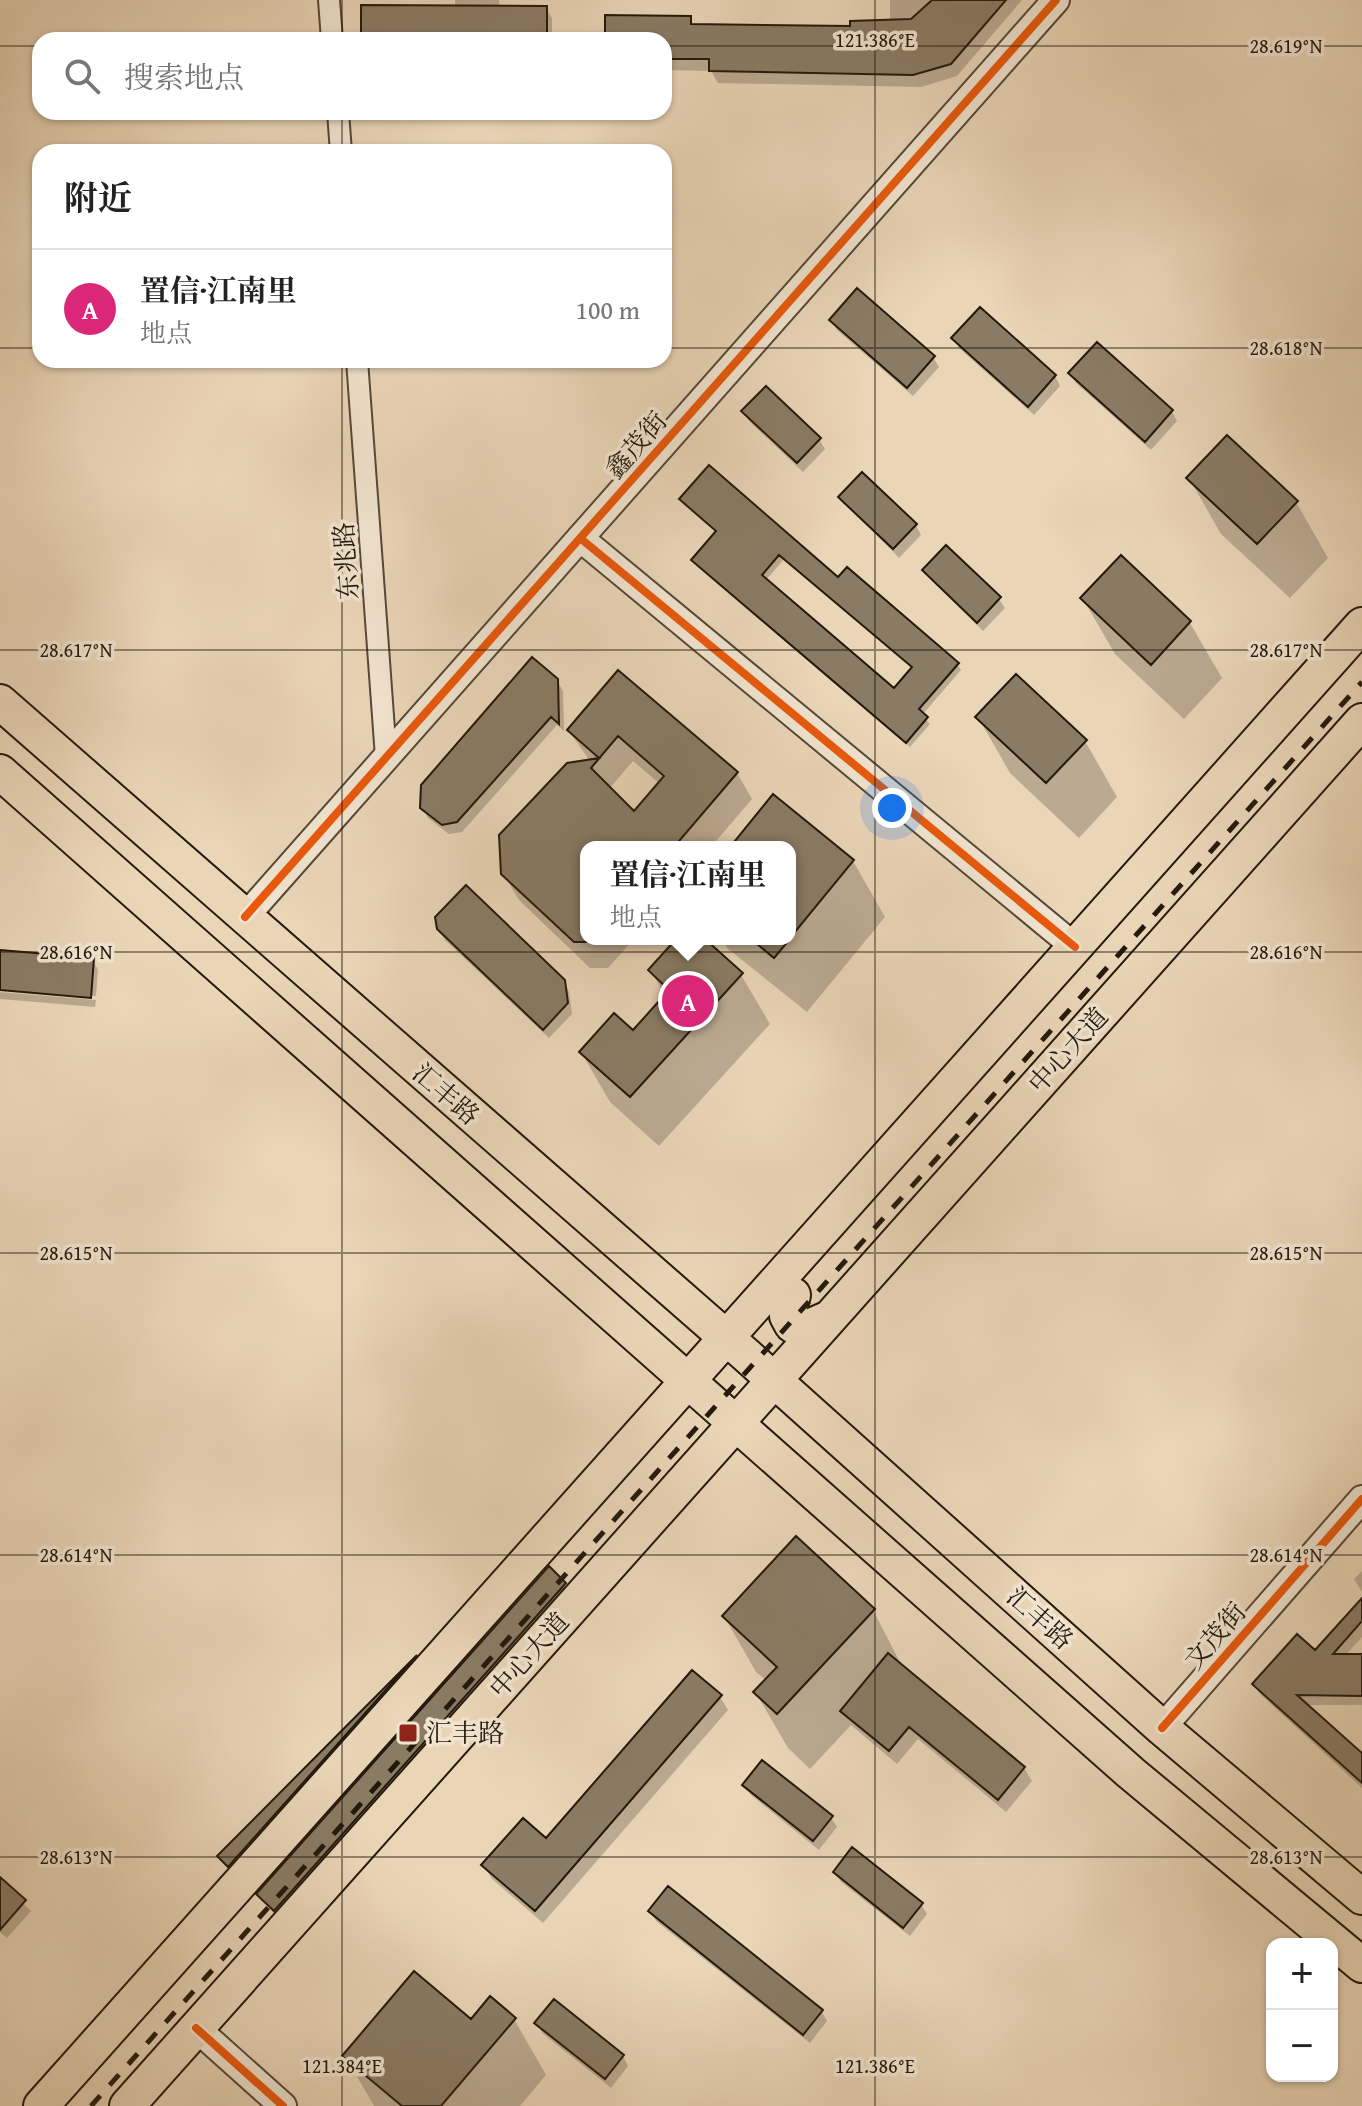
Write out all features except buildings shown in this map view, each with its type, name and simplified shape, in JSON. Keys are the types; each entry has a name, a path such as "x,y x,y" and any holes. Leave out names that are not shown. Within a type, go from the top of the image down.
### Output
{"main road":[{"name":"中心大道","path":"227,1994 263,1926 678,1464 712,1402 736,1346 946,1092 1362,625"},
{"name":"汇丰路","path":"0,702 736,1346 1162,1728 1362,1897"},
{"name":"中心大道","path":"41,2106 172,1959 248,1897 650,1444 660,1412 712,1402 774,1380 1362,721"},
{"name":"汇丰路","path":"0,772 1131,1773 1362,1965"},
{"name":"中心大道","path":"736,1346 793,1295 881,1194 946,1092"},
{"path":"793,1295 787,1316 792,1325 802,1330 827,1319"},
{"name":"中心大道","path":"127,2106 227,1994 712,1402"}],"street":[{"path":"329,0 331,32"},
{"name":"鑫茂街","path":"245,917 1056,0"},
{"path":"339,120 340,144"},
{"name":"东兆路","path":"358,368 386,757"},
{"path":"580,538 1075,947"},
{"name":"文茂街","path":"1162,1728 1362,1499"},
{"path":"196,2028 283,2106"}],"railway":[{"path":"91,2106 1362,682"}],"cycle path":[{"path":"245,917 1056,0"},
{"path":"580,538 1075,947"},
{"path":"1162,1728 1362,1499"},
{"path":"196,2028 283,2106"}],"place":[{"name":"置信·江南里","path":"688,1001"},
{"name":"汇丰路","path":"408,1733"}]}
